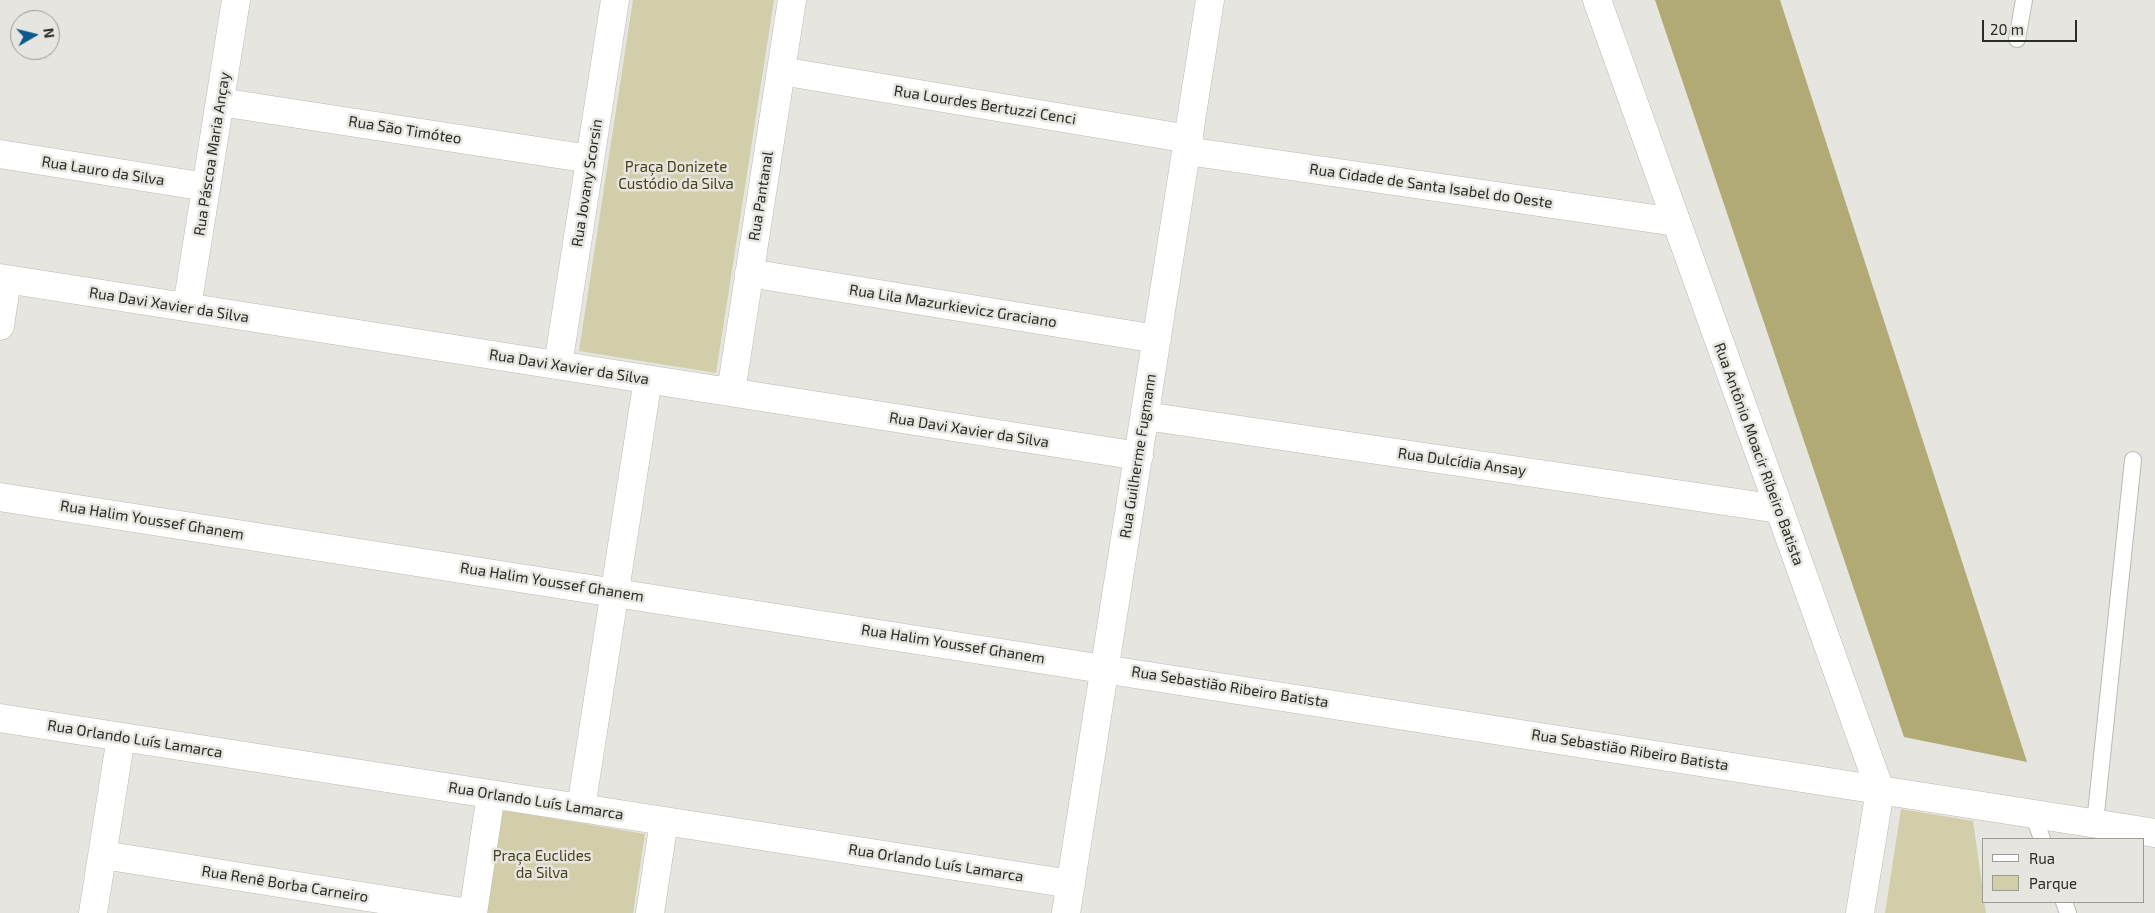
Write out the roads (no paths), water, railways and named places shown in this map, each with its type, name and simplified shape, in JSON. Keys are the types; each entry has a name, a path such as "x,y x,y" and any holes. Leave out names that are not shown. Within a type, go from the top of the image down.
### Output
{"street":[{"name":"Rua Páscoa Maria Ançay","path":"188,307 236,0"},
{"name":"Rua Jovany Scorsin","path":"558,365 615,0"},
{"name":"Rua Pantanal","path":"731,392 792,0"},
{"name":"Rua Guilherme Fugmann","path":"1066,913 1210,0"},
{"name":"Rua Antônio Moacir Ribeiro Batista","path":"1597,0 1880,790 1860,913"},
{"name":"Rua Lourdes Bertuzzi Cenci","path":"781,71 1188,145"},
{"name":"Rua São Timóteo","path":"220,102 590,159"},
{"name":"Rua Cidade de Santa Isabel do Oeste","path":"1188,145 1676,222"},
{"name":"Rua Lauro da Silva","path":"0,154 206,187"},
{"name":"Rua Lila Mazurkievicz Graciano","path":"750,272 1157,339"},
{"name":"Rua Davi Xavier da Silva","path":"4,279 1139,456"},
{"path":"0,326 4,279"},
{"path":"580,808 648,379"},
{"name":"Rua Dulcídia Ansay","path":"1145,416 1779,508"},
{"name":"Rua Halim Youssef Ghanem","path":"0,497 1105,668"},
{"name":"Rua Sebastião Ribeiro Batista","path":"1105,668 2155,833"},
{"name":"Rua Orlando Luís Lamarca","path":"0,718 1071,884"},
{"path":"93,913 121,737"},
{"path":"473,913 491,794"},
{"path":"650,913 664,821"},
{"name":"Rua Renê Borba Carneiro","path":"102,855 468,913"}],"lane":[{"path":"2017,39 2024,0"},
{"path":"2095,823 2132,460"},
{"path":"2033,814 2042,838"}],"park label":[{"name":"Praça Donizete Custódio da Silva","path":"676,176"},
{"name":"Praça Euclides da Silva","path":"542,864"}]}
